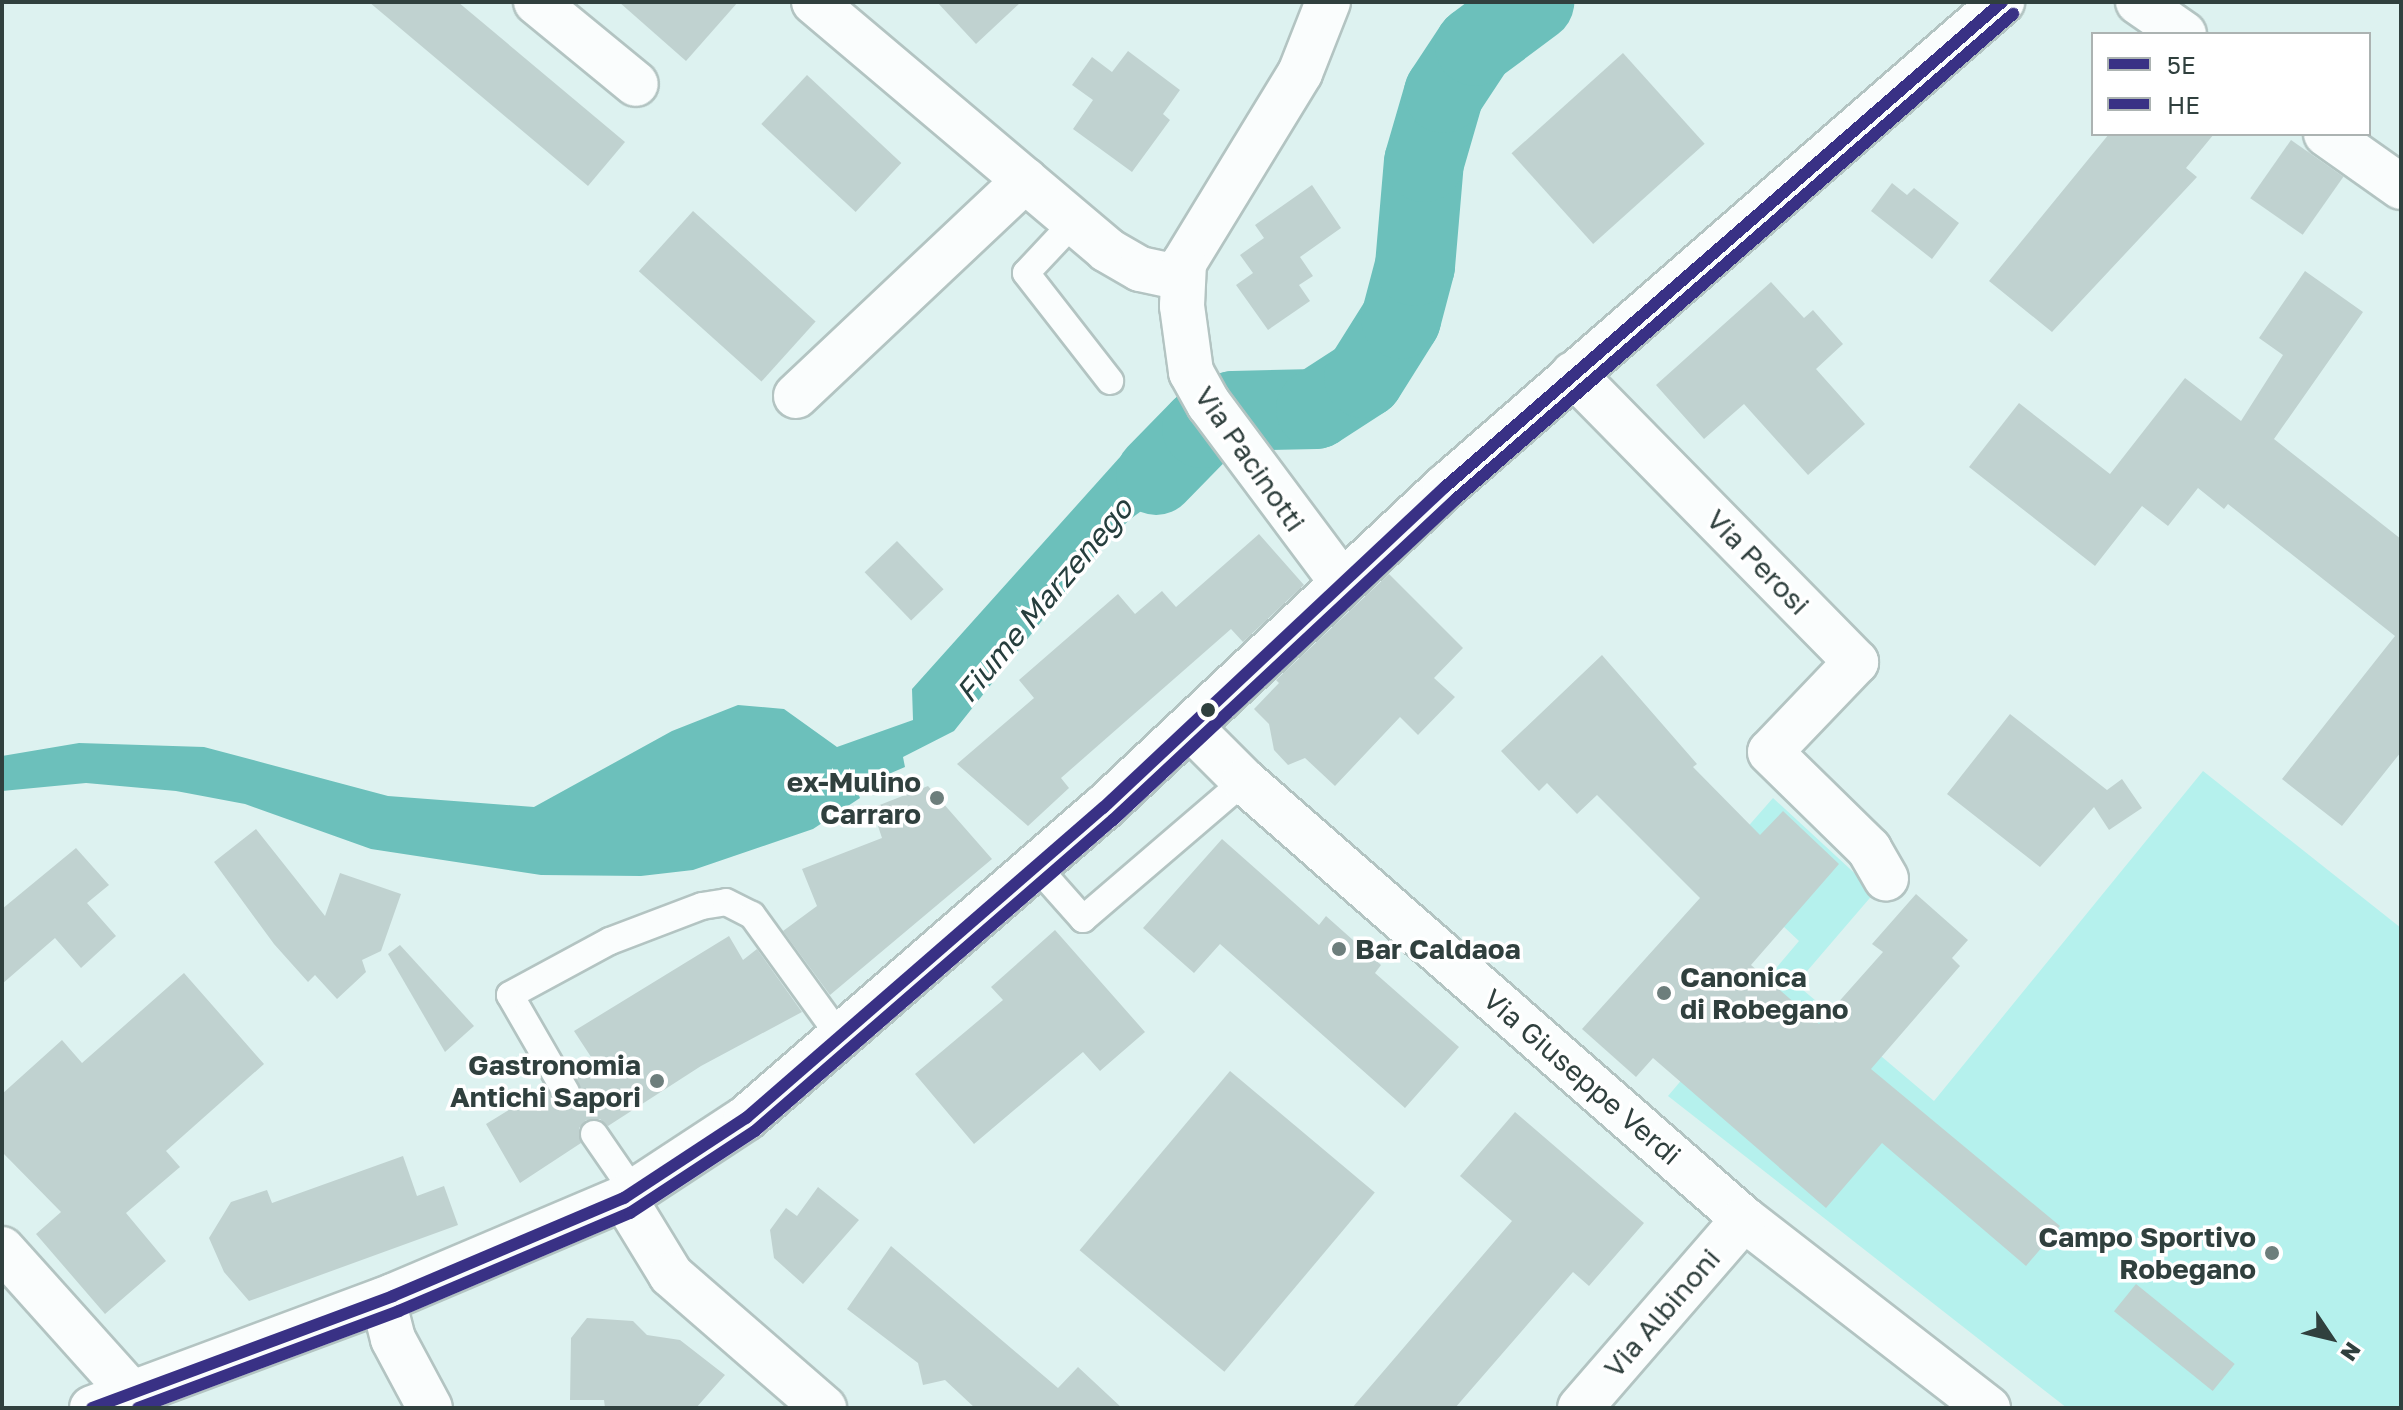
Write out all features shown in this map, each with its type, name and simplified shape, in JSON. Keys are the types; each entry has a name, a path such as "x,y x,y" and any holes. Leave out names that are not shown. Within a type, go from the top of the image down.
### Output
{"street":[{"path":"536,2 636,84"},
{"name":"Via Pacinotti","path":"1328,2 1300,73 1202,226 1184,263 1182,278 1191,372 1239,450 1341,581"},
{"path":"2,1249 112,1401 383,1300 629,1195 746,1118 841,1038 1191,728 1341,581 1573,374 2002,2"},
{"path":"2138,2 2181,32"},
{"path":"823,4 1072,224 1140,269 1182,278"},
{"path":"2329,136 2401,187"},
{"path":"796,396 1025,180"},
{"name":"Via Perosi","path":"1573,374 1856,662 1770,752 1869,849 1886,879"},
{"name":"Via Giuseppe Verdi","path":"1191,728 1244,781 1744,1219 1988,1408"},
{"path":"629,1195 671,1275 824,1408"},
{"name":"Via Albinoni","path":"1580,1408 1744,1219"},
{"path":"383,1300 393,1339 430,1408"}],"lane":[{"path":"1072,224 1026,273 1110,381"},
{"path":"1036,866 1083,919 1244,781"},
{"path":"566,1092 510,995 610,941 702,906 726,902 752,915 841,1038"},
{"path":"594,1134 629,1195"}],"shaded area":[{"path":"2203,771 2401,928 2401,1408 2067,1408 1668,1096 1799,941 1716,863 1773,798 1875,892 1796,984 1934,1101"}],"water":[{"path":"1176,409 1202,428 1218,455 1129,520 1088,563 954,731 903,757 905,767 856,788 860,798 813,829 693,870 641,876 541,875 371,849 245,804 176,791 86,783 2,791 2,756 79,743 204,747 388,796 534,807 672,731 738,705 784,709 837,747 913,720 912,689 1129,447"}],"building":[{"path":"369,2 458,2 625,142 588,186"},
{"path":"619,2 738,2 686,61"},
{"path":"937,2 1021,2 976,44"},
{"path":"1128,51 1180,90 1163,114 1170,120 1132,172 1073,129 1093,100 1072,85 1092,57 1112,72"},
{"path":"1623,53 1705,144 1593,244 1512,153"},
{"path":"807,75 901,163 856,212 761,124"},
{"path":"2107,136 2212,136 2186,168 2197,177 2052,332 1989,281"},
{"path":"2291,140 2343,177 2303,235 2250,198"},
{"path":"1892,183 1907,195 1914,188 1959,223 1932,259 1871,211"},
{"path":"1312,185 1341,228 1300,257 1313,276 1299,285 1310,301 1268,330 1236,285 1253,273 1240,255 1264,238 1255,225"},
{"path":"693,211 816,321 761,382 639,271"},
{"path":"2305,271 2363,312 2274,439 2401,539 2401,752 2342,826 2282,779 2395,636 2228,504 2224,509 2198,488 2168,526 2142,506 2095,566 1969,467 2019,403 2110,474 2185,378 2241,421 2283,355 2259,338"},
{"path":"1771,282 1804,318 1813,310 1843,344 1816,369 1865,424 1808,475 1744,404 1704,439 1656,385"},
{"path":"1259,534 1304,585 1243,642 1231,629 1061,778 1069,788 1028,826 957,764 1034,698 1019,680 1118,594 1135,614 1162,591 1176,607"},
{"path":"897,541 944,589 911,620 865,572"},
{"path":"1389,574 1463,648 1434,678 1455,697 1418,735 1400,717 1335,786 1305,758 1288,765 1274,750 1269,724 1254,709 1279,683 1276,680"},
{"path":"1602,655 1697,764 1693,767 1760,835 1783,811 1839,864 1751,965 1819,1024 1883,952 1872,944 1916,894 1968,940 1952,958 1960,966 1871,1069 2060,1226 2026,1266 1882,1143 1826,1208 1653,1058 1636,1077 1582,1029 1700,898 1597,795 1577,814 1547,783 1539,791 1501,751"},
{"path":"2010,714 2107,790 2122,779 2142,808 2109,830 2094,807 2040,867 1947,794"},
{"path":"928,786 992,859 830,995 783,931 817,906 802,869 882,838 872,808"},
{"path":"256,829 325,916 340,873 401,894 381,951 362,960 366,972 337,999 315,975 308,982 274,944 214,862"},
{"path":"1222,839 1319,925 1326,916 1381,965 1375,973 1459,1047 1405,1108 1220,944 1194,973 1143,928"},
{"path":"76,848 109,885 87,903 116,936 81,968 55,938 2,984 2,909"},
{"path":"1055,930 1145,1032 1100,1071 1083,1052 974,1144 915,1074 1003,1000 991,987"},
{"path":"729,936 743,960 757,949 802,1012 701,1066 608,1126 600,1119 586,1120 579,1128 581,1143 520,1183 486,1124 545,1088 557,1105 575,1105 582,1091 572,1071 593,1060 574,1031"},
{"path":"400,945 474,1026 445,1052 388,954"},
{"path":"184,973 264,1064 166,1151 180,1167 126,1213 166,1261 105,1314 36,1234 61,1212 2,1152 2,1094 62,1040 82,1063"},
{"path":"1230,1071 1375,1192 1224,1372 1080,1250"},
{"path":"1515,1112 1644,1223 1589,1286 1573,1272 1455,1408 1352,1408 1512,1221 1460,1176"},
{"path":"403,1156 417,1196 444,1186 458,1225 249,1301 224,1272 209,1238 231,1202 267,1190 272,1203"},
{"path":"818,1187 859,1220 803,1284 774,1258 770,1230 786,1208 797,1216"},
{"path":"891,1246 1058,1388 1078,1367 1122,1408 975,1408 945,1380 923,1385 918,1363 847,1309"},
{"path":"2136,1284 2235,1364 2213,1391 2114,1311"},
{"path":"587,1318 633,1321 647,1335 680,1340 725,1375 696,1408 605,1408 604,1400 570,1400 571,1338"}],"waterway":[{"name":"Fiume Marzenego","path":"1156,475 1202,428 1233,411 1316,409 1364,378 1401,319 1415,266 1424,162 1444,93 1475,46 1534,2"}],"transit line":[{"name":"5E","path":"92,1408 393,1296 624,1198 746,1118 1103,808 1445,487 2002,2"},
{"name":"HE","path":"138,1408 399,1311 630,1213 755,1131 1113,820 1456,499 2013,14"}],"place":[{"name":"ex-Mulino Carraro","path":"937,798"},
{"name":"Bar Caldaoa","path":"1339,949"},
{"name":"Canonica di Robegano","path":"1664,993"},
{"name":"Gastronomia Antichi Sapori","path":"657,1081"},
{"name":"Campo Sportivo Robegano","path":"2272,1253"}]}
